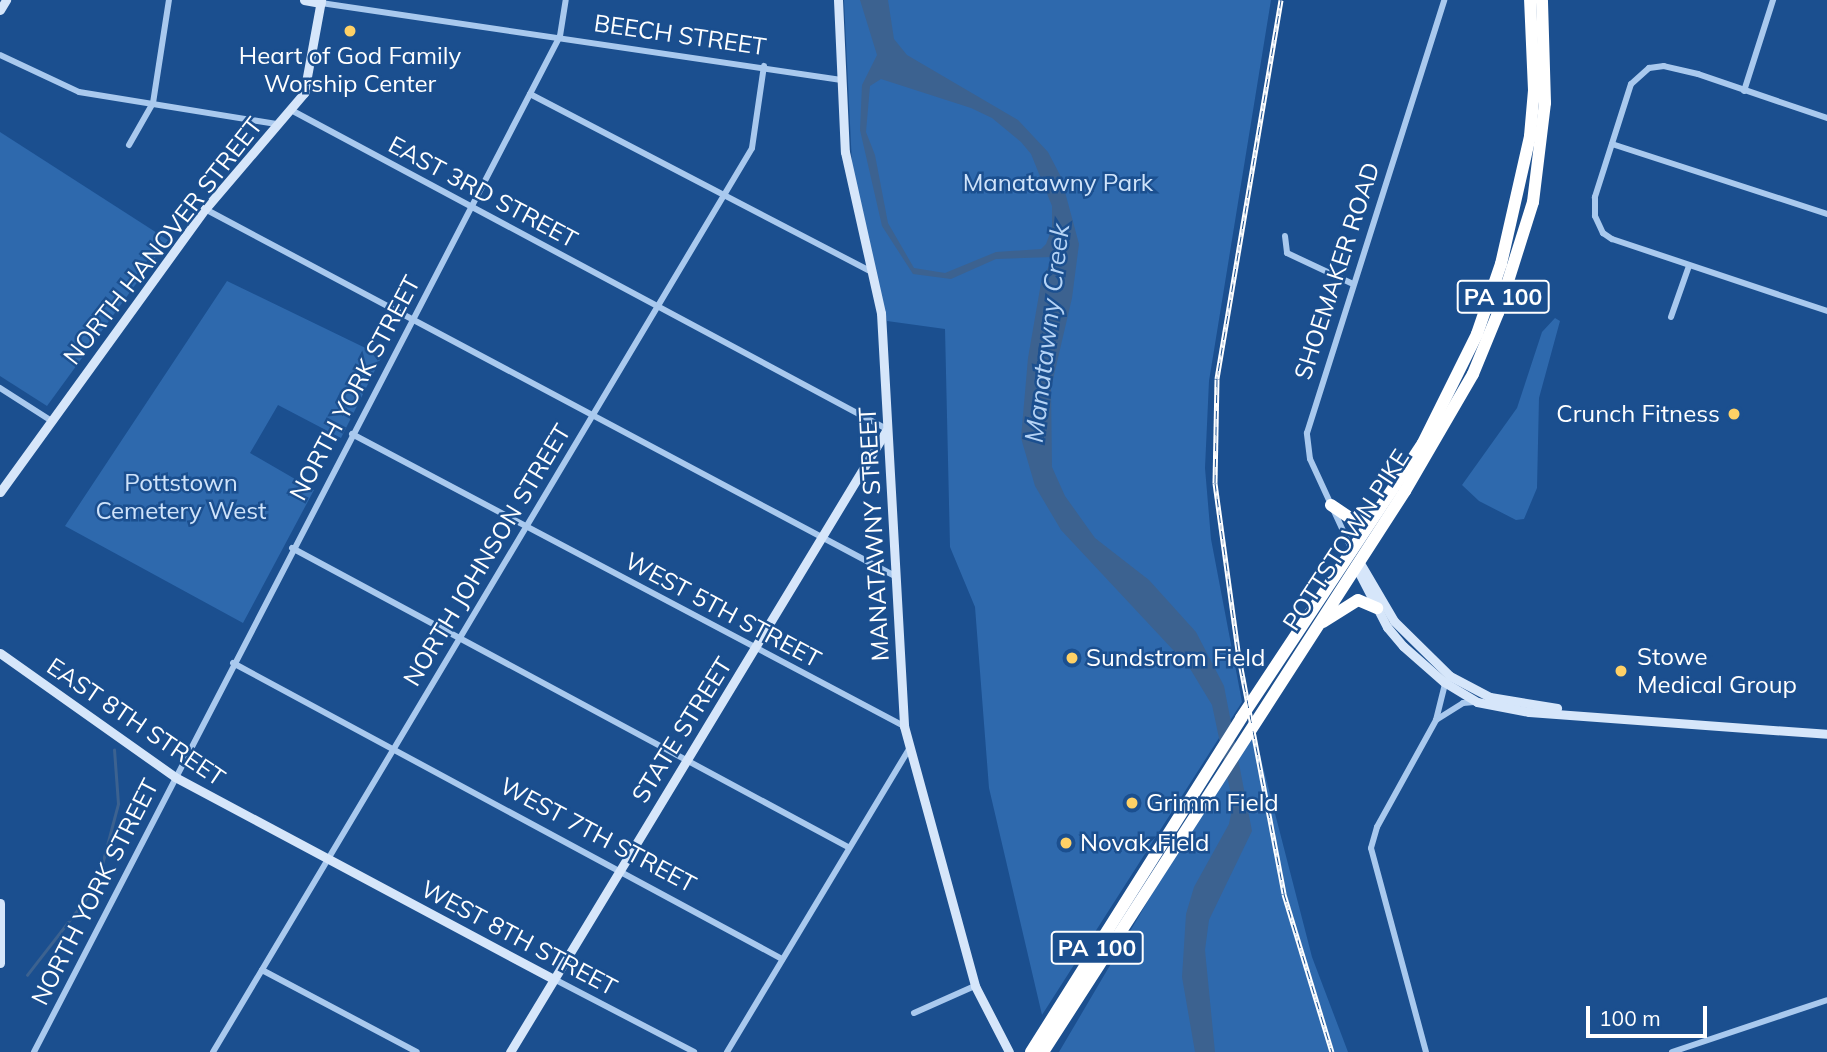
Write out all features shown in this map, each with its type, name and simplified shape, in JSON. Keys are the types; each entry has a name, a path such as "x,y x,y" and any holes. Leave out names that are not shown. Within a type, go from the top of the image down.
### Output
{"highway":[{"name":"POTTSTOWN PIKE","path":"1031,1052 1241,719 1355,559 1381,505 1423,443 1461,368 1501,264 1530,136 1534,90 1530,0"},
{"name":"POTTSTOWN PIKE","path":"1043,1052 1314,629 1472,374 1506,290 1533,202 1542,140 1542,0"},
{"path":"1331,505 1352,519 1381,505"},
{"path":"1314,629 1349,603 1367,601 1377,608"}],"street":[{"path":"0,10 6,0"},
{"path":"129,145 153,103 169,0"},
{"name":"BEECH STREET","path":"304,0 764,66 841,80"},
{"name":"NORTH YORK STREET","path":"34,1052 292,548 560,36 566,0"},
{"name":"MANATAWNY STREET","path":"838,0 849,173 881,313 904,726 975,986 1009,1052"},
{"name":"SHOEMAKER ROAD","path":"1444,0 1307,433 1310,459 1377,608 1404,646 1477,702 1529,712 1585,713 1827,734"},
{"path":"1744,91 1773,0"},
{"name":"NORTH HANOVER STREET","path":"0,492 205,209 276,124 291,110 310,75 321,1"},
{"path":"0,55 79,92 276,124"},
{"name":"NORTH JOHNSON STREET","path":"213,1052 752,148 764,66"},
{"path":"1827,118 1664,66 1649,68 1631,84 1595,197 1594,216 1603,233 1689,266 1827,311"},
{"path":"530,94 722,197 872,272"},
{"name":"EAST 3RD STREET","path":"291,110 471,206 655,309 887,429"},
{"path":"1612,144 1827,214"},
{"path":"205,209 895,576"},
{"path":"1285,236 1287,253 1353,284"},
{"path":"1671,317 1689,266"},
{"path":"0,388 50,420"},
{"name":"STATE STREET","path":"510,1052 887,429"},
{"name":"WEST 5TH STREET","path":"352,434 904,726"},
{"path":"292,548 688,757 848,847"},
{"name":"SHOEMAKER ROAD","path":"1355,559 1394,621 1447,679 1490,697 1585,713"},
{"name":"EAST 8TH STREET","path":"0,653 175,777 327,859"},
{"name":"WEST 7TH STREET","path":"233,663 620,867 782,959"},
{"path":"1426,1052 1371,848 1377,827 1436,720 1447,679"},
{"path":"1436,720 1463,703 1477,702"},
{"path":"727,1052 910,748"},
{"name":"WEST 8TH STREET","path":"327,859 694,1052"},
{"path":"0,902 0,962"},
{"path":"262,970 416,1052"},
{"path":"914,1013 975,986"},
{"path":"1672,1052 1827,1000"}],"green space":[{"name":"Manatawny Park","path":"844,0 1271,0 1209,381 1205,468 1211,539 1242,702 1042,1015 989,788 975,607 950,547 945,329 887,321 852,165"},
{"path":"0,132 168,240 47,406 0,376"},
{"name":"Pottstown Cemetery West","path":"227,281 382,356 341,438 278,405 250,453 314,490 243,623 65,526"},
{"path":"1555,318 1560,321 1539,398 1537,488 1524,519 1516,520 1479,501 1462,485 1517,408 1542,332"},
{"path":"1252,724 1312,957 1348,1052 1059,1052"}],"water":[{"name":"Manatawny Creek","path":"860,0 888,0 894,39 907,55 1018,120 1048,152 1061,177 1079,244 1072,298 1051,388 1052,467 1065,496 1095,538 1149,580 1196,632 1224,686 1252,831 1209,920 1205,950 1215,1052 1195,1052 1182,977 1186,914 1194,887 1229,824 1233,804 1212,705 1189,667 1061,530 1035,486 1021,438 1028,358 1041,283 1053,257 996,259 951,279 913,274 882,226 860,130 862,85 877,55","holes":["881,79 971,108 992,118 1031,154 1052,206 1052,228 1046,244 1041,249 996,252 945,273 914,268 888,223 875,155 866,132 870,86"]}],"waterway":[{"path":"27,975 86,899 100,872 118,804 114,750"}],"railway":[{"path":"1281,0 1217,379 1215,483 1238,652 1284,894 1332,1052"}],"place":[{"name":"Heart of God Family Worship Center","path":"350,31"},
{"name":"Crunch Fitness","path":"1734,414"},
{"name":"Sundstrom Field","path":"1072,658"},
{"name":"Stowe Medical Group","path":"1621,671"},
{"name":"Grimm Field","path":"1132,803"},
{"name":"Novak Field","path":"1066,843"}]}
